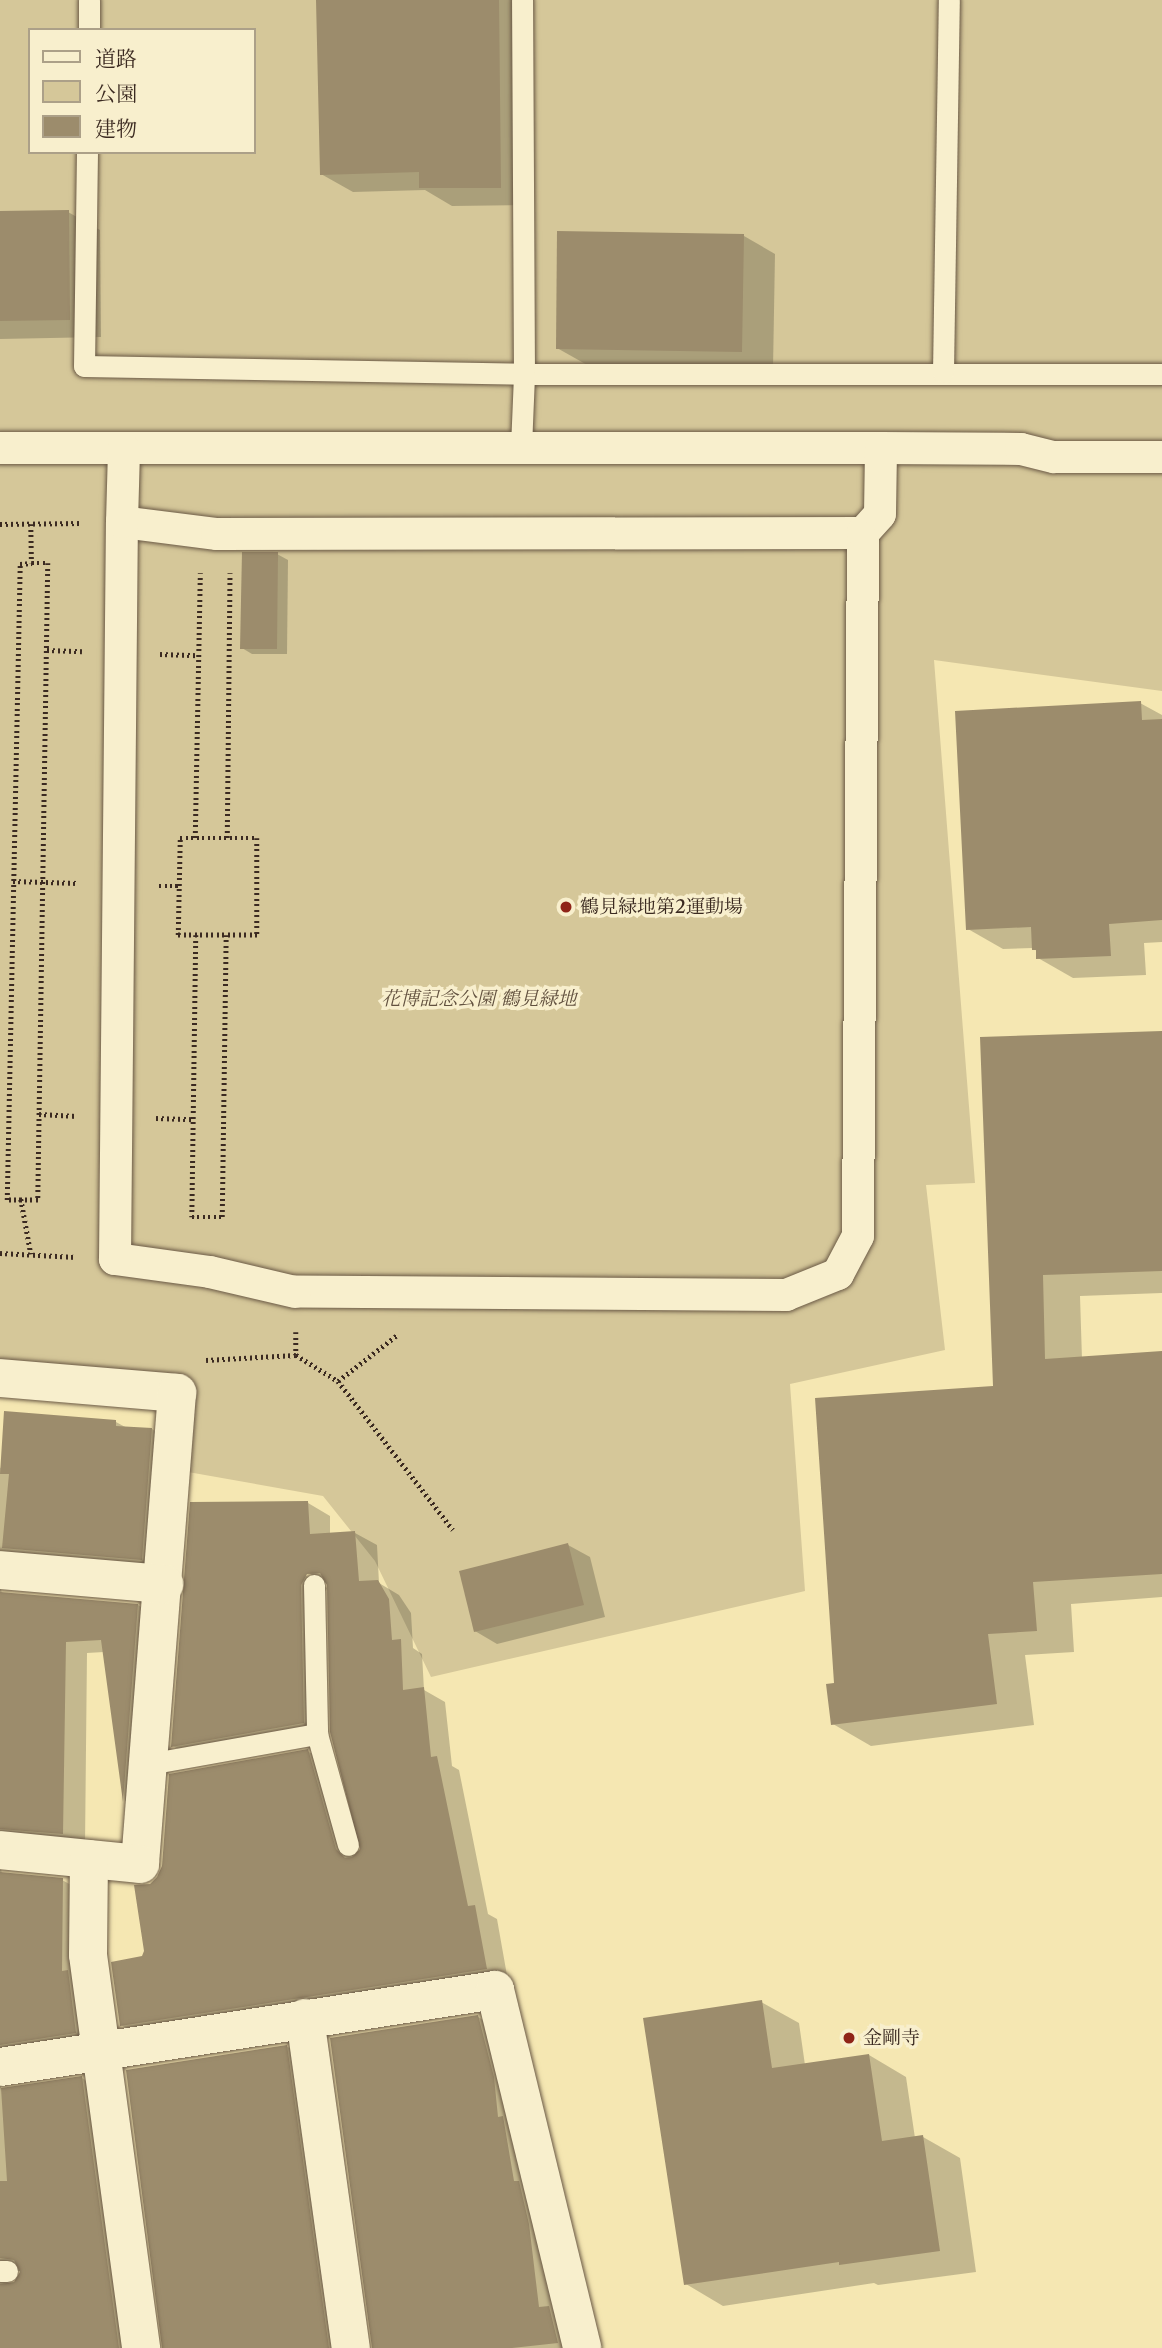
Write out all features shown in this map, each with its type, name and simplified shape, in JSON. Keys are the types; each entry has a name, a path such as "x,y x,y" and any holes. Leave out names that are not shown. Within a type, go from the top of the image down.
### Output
{"street":[{"path":"0,448 1021,449 1054,457 1162,457"},
{"path":"124,449 115,1259 209,1272 295,1292 786,1295 838,1274 859,1236 863,533 880,514 881,448"},
{"path":"122,522 217,534 863,533"},
{"path":"0,1378 177,1393 141,1864 0,1850"},
{"path":"0,1570 164,1584"},
{"path":"89,1859 88,1955 141,2348"},
{"path":"0,2067 100,2049 495,1990 582,2348"},
{"path":"304,2018 351,2348"}],"lane":[{"path":"89,0 89,28"},
{"path":"521,447 524,374 522,0"},
{"path":"943,372 949,0"},
{"path":"87,154 84,366 524,374 1162,374"},
{"path":"314,1585 317,1734 348,1845"},
{"path":"148,1764 317,1734"}],"path":[{"path":"0,524 122,522"},
{"path":"31,524 32,563"},
{"path":"48,563 37,1200 21,1199 7,1200 20,564 48,563"},
{"path":"224,568 230,567 227,838"},
{"path":"195,838 200,569 208,569"},
{"path":"180,838 227,838 257,838 257,935 178,935 180,838"},
{"path":"196,935 192,1217 222,1217 226,935"},
{"path":"21,1199 31,1254"},
{"path":"0,1253 115,1259"},
{"path":"177,1393 189,1361 296,1355 338,1381 453,1530"}],"green space":[{"name":"花博記念公園 鶴見緑地","path":"0,0 1162,0 1162,691 934,660 975,1183 926,1185 945,1350 790,1384 805,1591 431,1677 375,1561 323,1496 188,1472 192,1382 0,1365"}],"building":[{"path":"316,0 499,0 501,188 419,188 419,172 320,175"},
{"path":"69,210 70,320 0,321 0,211"},
{"path":"557,231 744,234 742,352 556,349"},
{"path":"242,552 278,552 277,649 240,649"},
{"path":"1141,701 1142,720 1162,719 1162,920 1109,924 1111,956 1036,959 1036,950 1032,950 1031,927 966,930 955,711"},
{"path":"1162,1031 1162,1271 1043,1275 1045,1359 1162,1351 1162,1574 1033,1582 1037,1631 988,1634 997,1704 831,1725 826,1684 834,1683 815,1398 993,1386 980,1037"},
{"path":"4,1411 116,1420 116,1426 152,1428 142,1560 2,1548 9,1474 0,1474"},
{"path":"308,1501 310,1534 355,1531 359,1581 378,1580 389,1599 392,1640 401,1639 403,1690 424,1687 431,1757 437,1756 468,1906 475,1905 487,1969 120,2026 111,1962 142,1956 144,1951 134,1885 150,1884 162,1866 169,1774 308,1749 336,1849 345,1858 352,1857 360,1849 330,1732 327,1585 320,1573 307,1574 301,1585 304,1723 171,1747 190,1502"},
{"path":"568,1543 584,1605 474,1632 459,1571"},
{"path":"0,1592 138,1604 123,1802 101,1640 66,1642 63,1834 0,1829"},
{"path":"0,1872 63,1878 62,1971 68,1970 76,2033 0,2045"},
{"path":"762,2000 772,2068 869,2054 882,2141 923,2135 940,2251 839,2265 839,2262 684,2285 643,2018"},
{"path":"478,2015 494,2077 498,2117 503,2116 514,2181 519,2181 529,2224 539,2307 549,2306 558,2343 512,2348 372,2348 330,2038"},
{"path":"287,2045 329,2348 162,2348 126,2070"},
{"path":"82,2076 119,2348 0,2348 0,2284 14,2282 20,2272 14,2260 0,2258 0,2181 7,2181 1,2088"}],"place":[{"name":"鶴見緑地第2運動場","path":"566,907"},
{"name":"金剛寺","path":"849,2038"}]}
